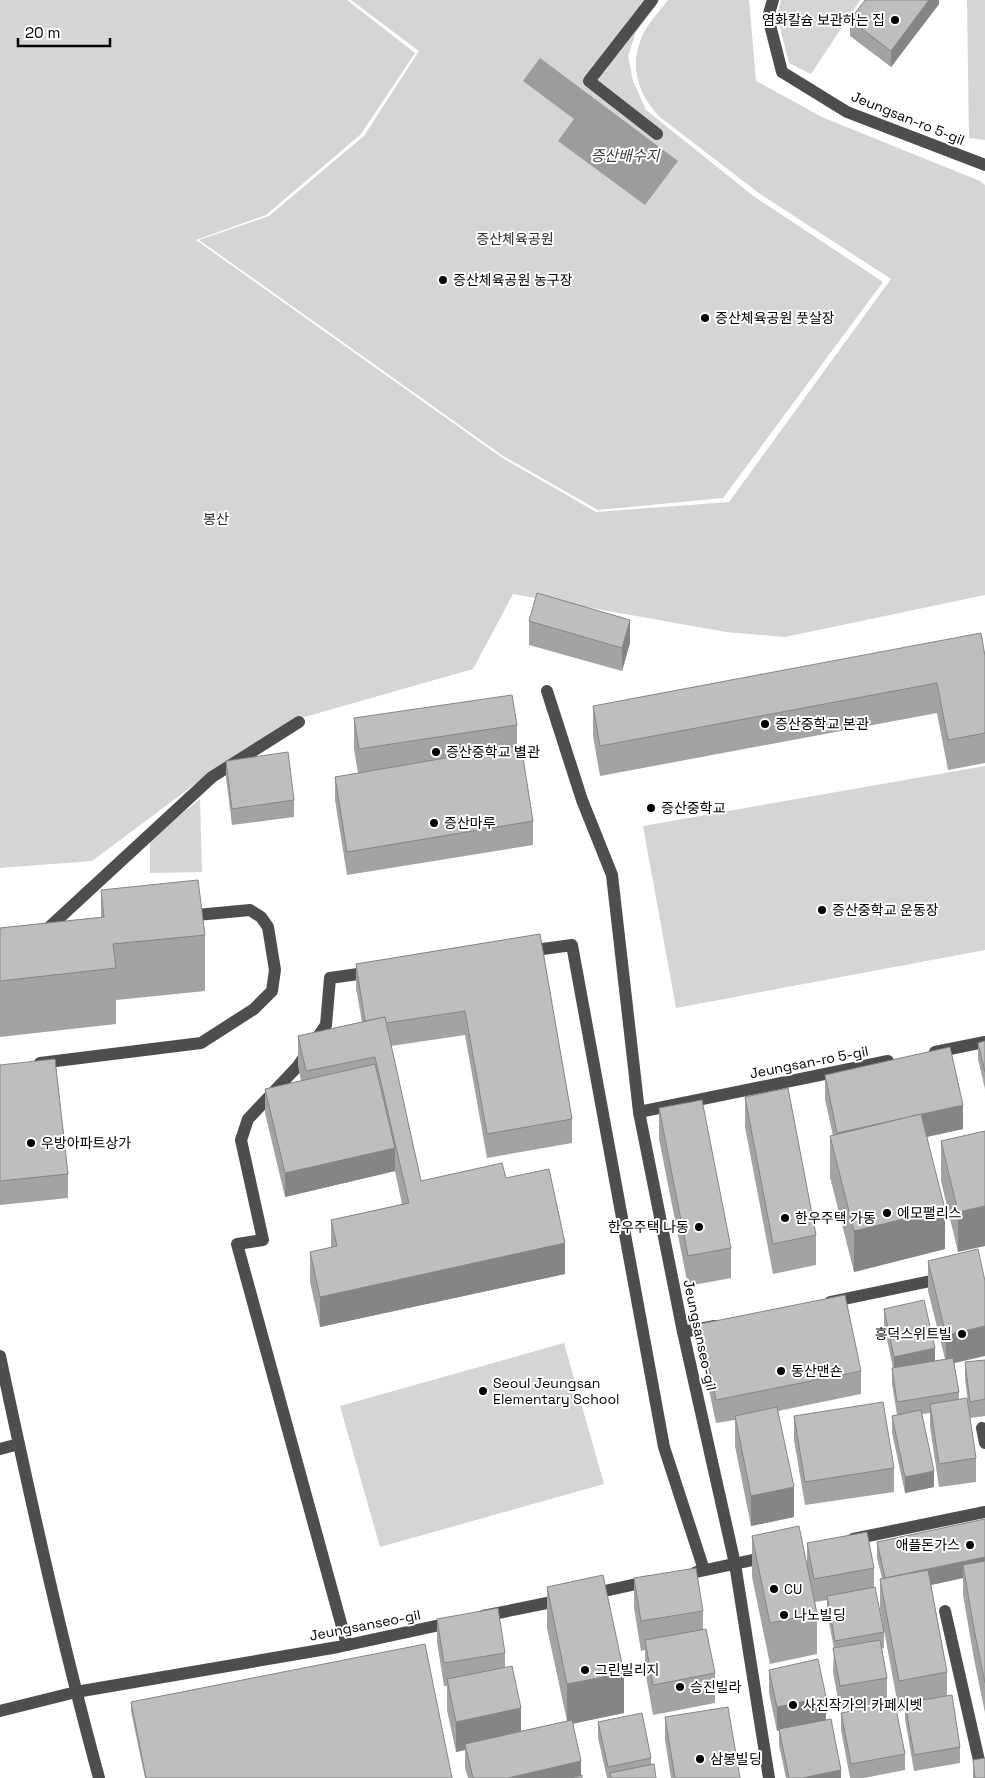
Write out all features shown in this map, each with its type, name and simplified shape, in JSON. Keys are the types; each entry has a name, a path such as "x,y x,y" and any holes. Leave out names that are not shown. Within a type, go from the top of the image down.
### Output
{"street":[{"path":"652,0 589,81 657,134"},
{"name":"Jeungsan-ro 5-gil","path":"773,0 768,17 782,72 847,112 985,165"},
{"name":"Jeungsanseo-gil","path":"547,691 582,800 612,875 638,1112 683,1332 735,1564 769,1778"},
{"path":"30,937 39,937 212,777 299,722"},
{"path":"29,1064 201,1043 254,1009 272,992 275,970 268,927 261,917 250,910 208,912 172,918"},
{"path":"514,953 572,945 664,1447 704,1570"},
{"path":"347,1644 237,1244 263,1240 241,1140 248,1119 298,1066 326,1025 330,978 388,970"},
{"path":"927,1053 985,1042"},
{"name":"Jeungsan-ro 5-gil","path":"638,1112 898,1059"},
{"path":"820,1304 956,1276"},
{"path":"683,1332 732,1322"},
{"path":"0,1356 76,1692 99,1778"},
{"path":"982,1428 985,1443"},
{"path":"0,1449 19,1444"},
{"path":"841,1542 985,1512"},
{"path":"684,1574 783,1554"},
{"name":"Jeungsanseo-gil","path":"0,1711 76,1692 347,1644 665,1578"},
{"path":"945,1611 982,1778"}],"green space":[{"name":"봉산","path":"0,0 347,0 415,53 361,134 266,215 196,240 501,457 596,512 729,502 891,279 760,194 660,117 646,100 638,81 636,70 638,50 646,29 668,0 749,0 756,81 824,118 980,181 985,185 985,595 785,637 726,632 513,594 473,669 294,720 203,778 92,861 0,868"},
{"name":"증산체육공원","path":"351,0 660,0 636,32 628,56 633,81 646,110 752,195 883,282 723,498 598,510 503,456 199,240 269,216 364,136 419,51"},
{"path":"781,0 860,0 811,74 789,63 777,16"},
{"path":"967,0 985,0 985,140 969,138"},
{"name":"증산중학교 운동장","path":"985,766 985,950 676,1008 643,826"},
{"path":"200,799 202,872 150,873 150,839"},
{"path":"564,1343 604,1484 380,1547 340,1406"}],"water":[{"name":"증산배수지","path":"540,58 678,161 645,205 558,141 574,119 523,81"}],"building":[{"name":"염화칼슘 보관하는 집","path":"865,0 929,0 891,51 850,20"},
{"path":"537,593 630,620 622,648 529,621"},
{"path":"981,633 985,656 985,733 948,740 937,683 600,746 593,706"},
{"path":"512,695 517,725 359,749 354,718"},
{"name":"증산마루","path":"521,745 533,821 347,852 335,777"},
{"path":"288,752 294,800 232,809 226,761"},
{"path":"198,880 205,935 113,944 116,968 0,981 0,928 104,917 101,890"},
{"path":"540,934 572,1119 487,1134 465,1011 386,1023 385,1017 365,1021 356,964"},
{"path":"385,1017 421,1181 502,1163 506,1178 549,1169 565,1243 320,1297 310,1252 337,1246 331,1220 409,1203 375,1057 306,1071 298,1036"},
{"path":"985,1041 985,1072 978,1043"},
{"path":"950,1047 963,1105 837,1133 825,1075"},
{"name":"우방아파트상가","path":"55,1059 68,1174 0,1181 0,1065"},
{"path":"375,1064 395,1148 285,1173 265,1089"},
{"name":"한우주택 가동","path":"788,1088 816,1235 773,1244 745,1097"},
{"name":"한우주택 나동","path":"702,1100 731,1248 688,1256 659,1108"},
{"path":"921,1114 945,1209 854,1231 830,1136"},
{"path":"985,1131 985,1206 958,1212 941,1141"},
{"path":"978,1249 985,1281 985,1326 946,1335 928,1261"},
{"name":"동산맨숀","path":"845,1295 861,1371 716,1400 700,1324"},
{"path":"924,1300 935,1348 894,1357 884,1309"},
{"path":"953,1358 959,1392 897,1402 892,1368"},
{"path":"985,1360 985,1399 970,1402 965,1362"},
{"path":"967,1398 976,1458 939,1464 930,1404"},
{"path":"883,1402 894,1468 805,1482 794,1416"},
{"path":"777,1407 794,1487 751,1496 735,1416"},
{"path":"921,1410 934,1471 905,1477 892,1416"},
{"path":"985,1519 985,1557 885,1578 877,1542"},
{"path":"799,1526 817,1614 770,1623 752,1536"},
{"path":"867,1532 874,1568 814,1579 807,1543"},
{"path":"985,1561 985,1683 963,1565"},
{"path":"696,1568 703,1611 641,1621 634,1578"},
{"path":"928,1570 947,1672 899,1681 880,1579"},
{"path":"603,1575 624,1673 567,1684 547,1587"},
{"path":"875,1587 884,1632 835,1641 827,1596"},
{"path":"498,1608 505,1653 444,1663 437,1619"},
{"path":"706,1629 715,1673 653,1685 645,1640"},
{"path":"880,1640 887,1678 840,1686 833,1648"},
{"path":"425,1644 452,1778 146,1778 131,1702"},
{"path":"818,1659 826,1697 777,1707 769,1670"},
{"path":"512,1666 521,1708 456,1722 447,1679"},
{"path":"952,1695 960,1747 914,1755 905,1703"},
{"path":"895,1703 905,1754 851,1764 841,1713"},
{"name":"삼봉빌딩","path":"728,1707 740,1778 675,1778 665,1717"},
{"path":"642,1713 651,1758 608,1767 598,1722"},
{"path":"831,1719 841,1770 802,1778 789,1778 779,1729"},
{"path":"572,1720 581,1761 508,1778 473,1778 465,1744"},
{"path":"985,1758 985,1778 975,1778 973,1760"},
{"path":"654,1764 656,1778 611,1778 610,1773"},
{"path":"582,1775 582,1778 570,1778"}],"place":[{"name":"염화칼슘 보관하는 집","path":"895,20"},
{"name":"증산체육공원 농구장","path":"443,280"},
{"name":"증산체육공원 풋살장","path":"705,318"},
{"name":"증산중학교 본관","path":"765,724"},
{"name":"증산중학교 별관","path":"436,752"},
{"name":"증산중학교","path":"651,808"},
{"name":"증산마루","path":"434,823"},
{"name":"증산중학교 운동장","path":"822,910"},
{"name":"우방아파트상가","path":"31,1143"},
{"name":"에모팰리스","path":"887,1213"},
{"name":"한우주택 가동","path":"785,1218"},
{"name":"한우주택 나동","path":"699,1227"},
{"name":"흥덕스위트빌","path":"962,1334"},
{"name":"동산맨숀","path":"781,1371"},
{"name":"Seoul Jeungsan Elementary School","path":"483,1391"},
{"name":"애플돈가스","path":"970,1545"},
{"name":"CU","path":"774,1589"},
{"name":"나노빌딩","path":"784,1615"},
{"name":"그린빌리지","path":"585,1670"},
{"name":"승진빌라","path":"680,1687"},
{"name":"사진작가의 카페시벳","path":"793,1705"},
{"name":"삼봉빌딩","path":"700,1759"}]}
